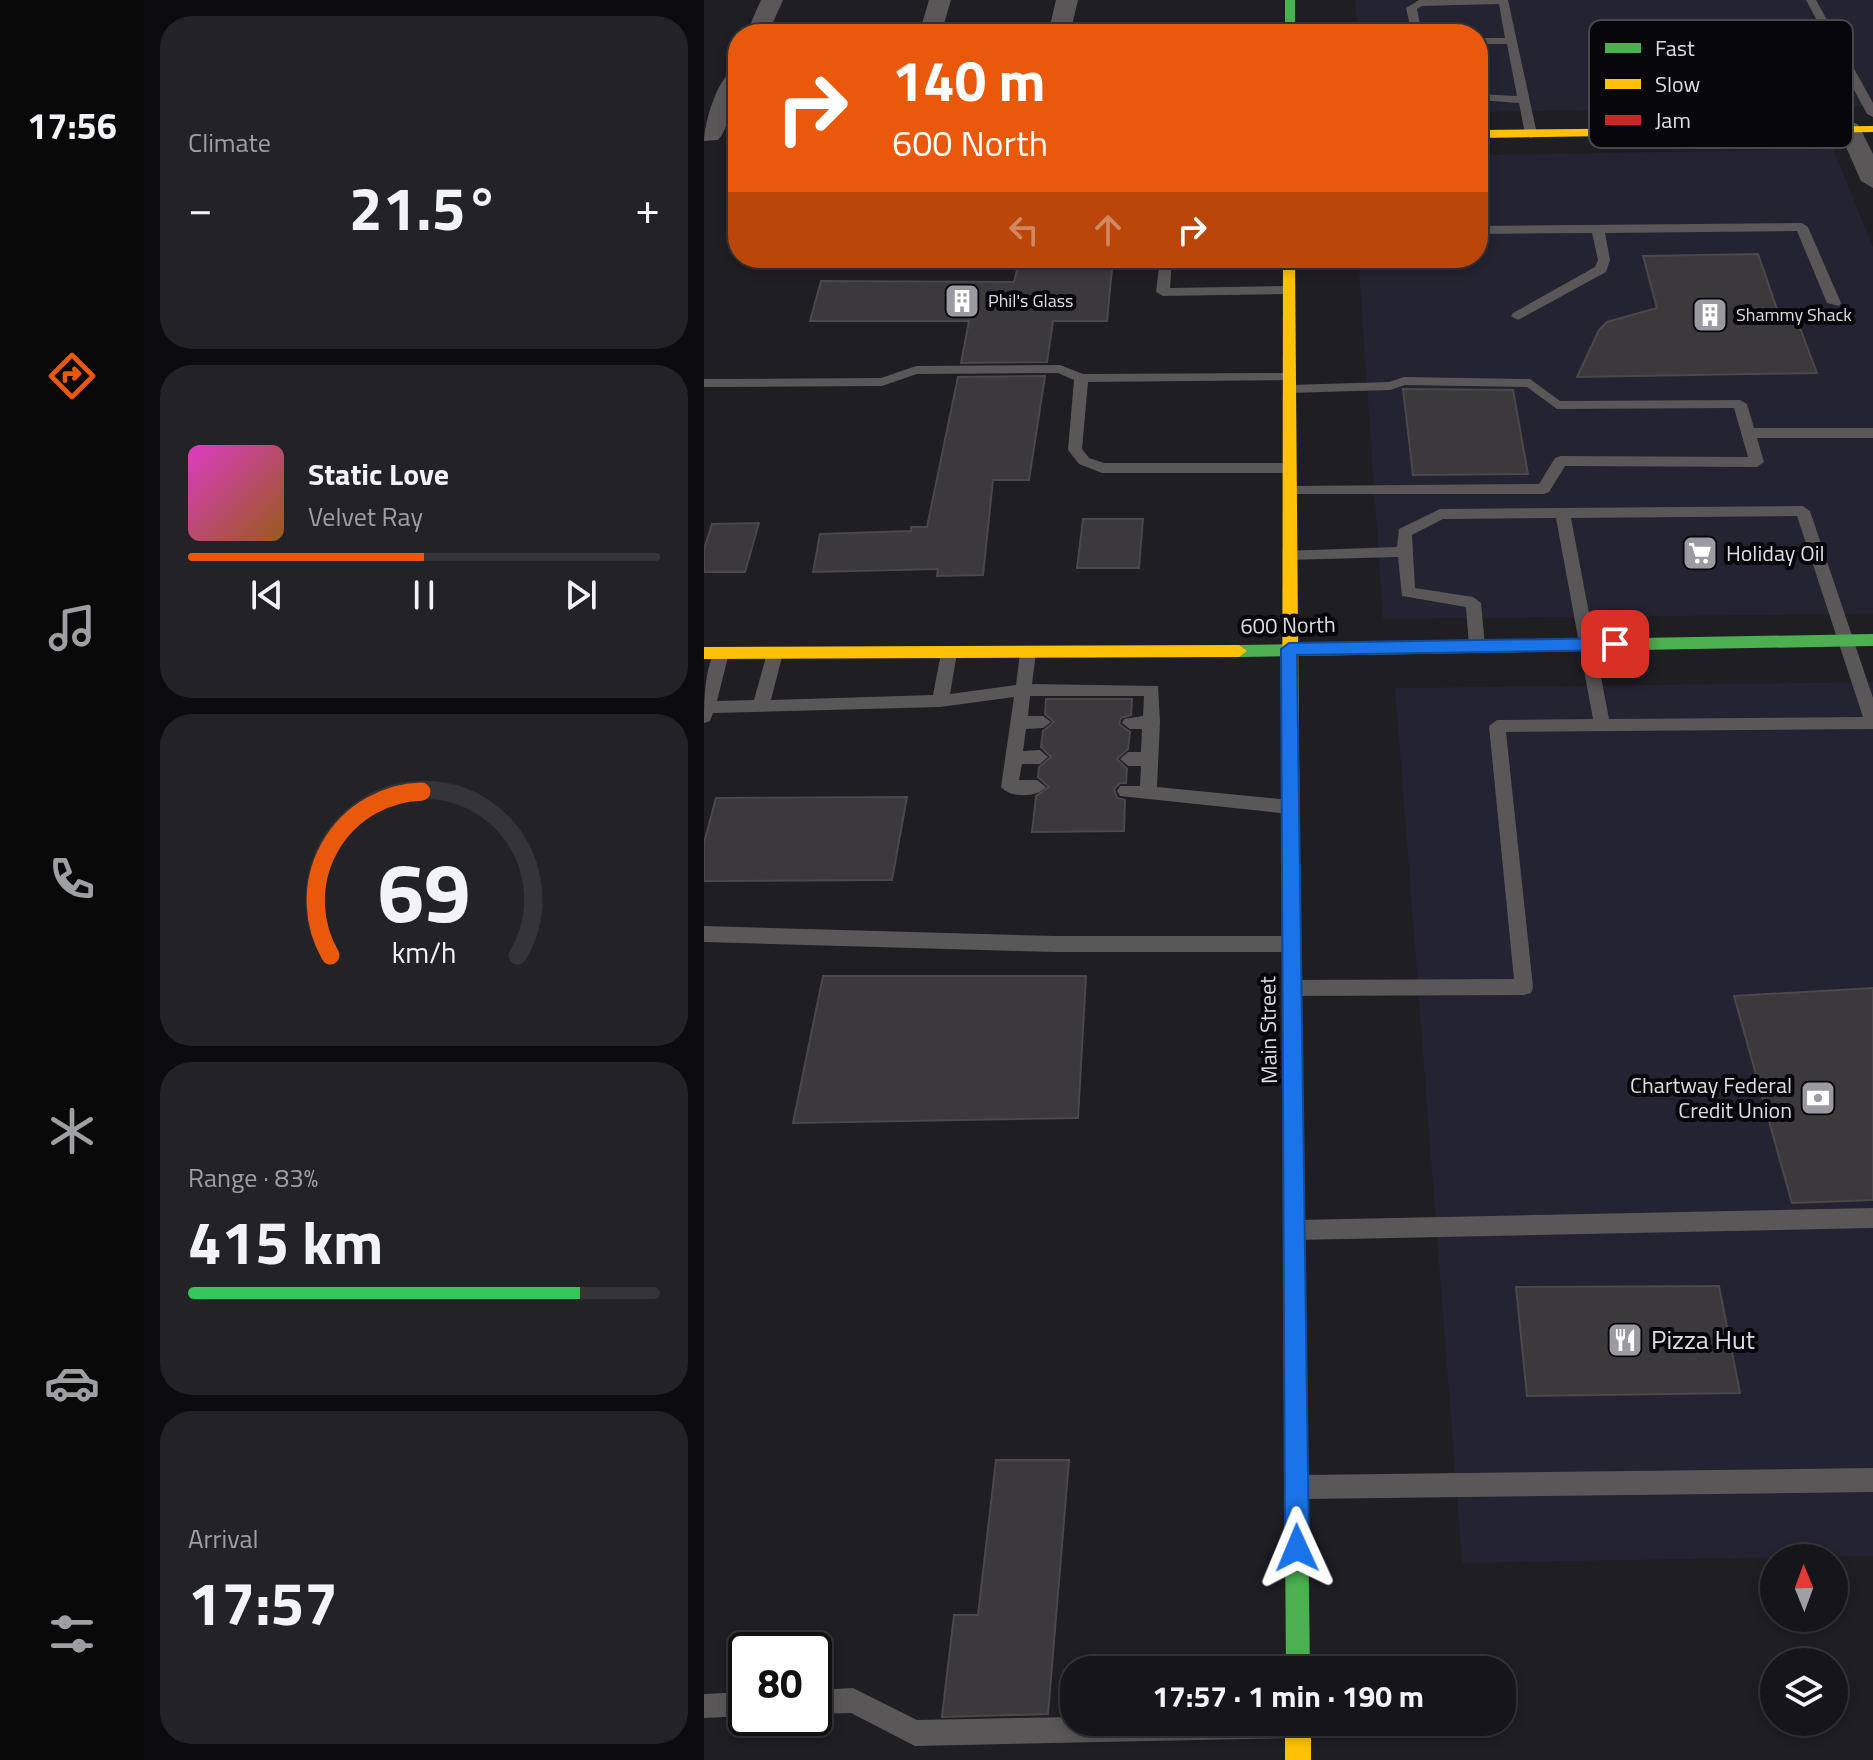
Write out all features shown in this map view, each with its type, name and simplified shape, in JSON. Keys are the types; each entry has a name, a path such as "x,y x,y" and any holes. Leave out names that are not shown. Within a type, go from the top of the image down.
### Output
{"main road":[{"path":"1290,0 1290,24"},
{"path":"1488,134 1589,133"},
{"name":"Main Street","path":"1289,268 1290,944 1298,1656"},
{"name":"600 North","path":"712,653 1028,653 1153,671 1289,649 1873,640"},
{"path":"1298,1736 1298,1760"}],"street":[{"path":"761,24 772,0"},
{"path":"933,24 940,0"},
{"path":"1061,24 1067,0"},
{"path":"710,135 728,96"},
{"path":"1862,129 1873,181"}],"lane":[{"path":"1811,0 1822,20"},
{"path":"1415,24 1411,8 1420,3 1503,1 1531,134"},
{"path":"1488,41 1511,41"},
{"path":"1853,77 1873,114"},
{"path":"1488,98 1524,100"},
{"path":"1488,230 1802,227 1834,303"},
{"path":"1518,316 1601,269 1604,260 1598,229"},
{"path":"1165,268 1163,292 1289,290"},
{"path":"704,383 882,382 916,370 1060,369 1081,378 1390,386 1404,381 1530,383 1557,405 1740,404 1757,462 1560,461 1544,489 1288,491"},
{"path":"1081,378 1075,450 1084,461 1102,468 1289,468"},
{"path":"1749,433 1873,433"},
{"path":"1291,988 1524,987 1497,726 1873,723 1803,511 1440,514 1404,533 1408,592 1473,603 1477,646"},
{"path":"1563,513 1602,725"},
{"path":"1288,555 1405,552"},
{"path":"712,653 705,712 761,706 940,701 1153,671 1148,792"},
{"path":"761,706 775,653"},
{"path":"940,701 949,653"},
{"path":"1028,653 1010,787 1037,787"},
{"path":"1019,723 1043,722"},
{"path":"1130,723 1152,722"},
{"path":"1014,758 1040,757"},
{"path":"1128,759 1150,759"},
{"path":"1126,791 1290,807"},
{"path":"704,934 1055,944 1290,944"},
{"path":"1294,1230 1873,1218"},
{"path":"1296,1487 1873,1480"},
{"path":"832,1701 853,1700 915,1733 1060,1730"},
{"path":"704,1706 728,1705"}],"shaded area":[{"path":"1355,0 1873,0 1873,106 1853,106 1853,20 1589,20 1589,110 1488,112 1488,24 1357,24"},
{"path":"1833,149 1873,247 1873,614 1383,619 1359,268 1488,268 1488,155"},
{"path":"1873,682 1873,1556 1848,1556 1848,1544 1760,1544 1760,1558 1462,1563 1395,688"}],"building":[{"name":"Shammy Shack","path":"1758,254 1778,312 1794,312 1817,373 1577,377 1599,330 1607,322 1657,308 1643,256"},
{"name":"Phil's Glass","path":"1018,268 1112,268 1107,321 1053,321 1047,362 961,363 969,321 810,321 821,281 1014,282"},
{"path":"1045,376 1029,480 993,480 983,575 937,576 938,569 813,572 820,534 911,531 911,527 927,527 958,377"},
{"path":"1403,389 1513,390 1528,474 1413,475"},
{"path":"1083,519 1143,519 1139,568 1077,568"},
{"path":"759,523 745,572 704,572 704,549 712,524"},
{"path":"1046,699 1132,699 1131,715 1121,718 1119,724 1130,732 1128,749 1117,759 1127,769 1126,783 1120,783 1114,789 1117,798 1125,800 1124,831 1032,832 1036,796 1049,787 1038,777 1039,767 1051,757 1041,747 1043,731 1054,722 1045,714"},
{"path":"907,797 892,880 704,881 704,843 716,798"},
{"path":"823,976 1086,976 1078,1118 793,1123"},
{"name":"Chartway Federal Credit Union","path":"1873,988 1873,1200 1792,1203 1734,996"},
{"name":"Pizza Hut","path":"1719,1286 1740,1393 1527,1396 1516,1287"},
{"path":"996,1460 1069,1460 1048,1714 942,1717 954,1615 978,1615"}],"traffic: fast":[{"path":"1290,0 1290,24"},
{"path":"1239,651 1873,640"},
{"path":"1294,1273 1298,1656"}],"traffic: slow":[{"path":"1853,129 1873,129"},
{"path":"1488,134 1589,133"},
{"path":"1289,268 1291,883"},
{"path":"704,653 1239,651"},
{"path":"1298,1736 1298,1760"}],"traffic: jam":[{"path":"1291,883 1294,1273"}],"place":[{"name":"Phil's Glass","path":"962,301"},
{"name":"Shammy Shack","path":"1710,315"},
{"name":"Holiday Oil","path":"1700,553"},
{"name":"Chartway Federal Credit Union","path":"1818,1098"},
{"name":"Pizza Hut","path":"1625,1340"}],"route":[{"path":"1297,1548 1289,649 1615,644"}]}
